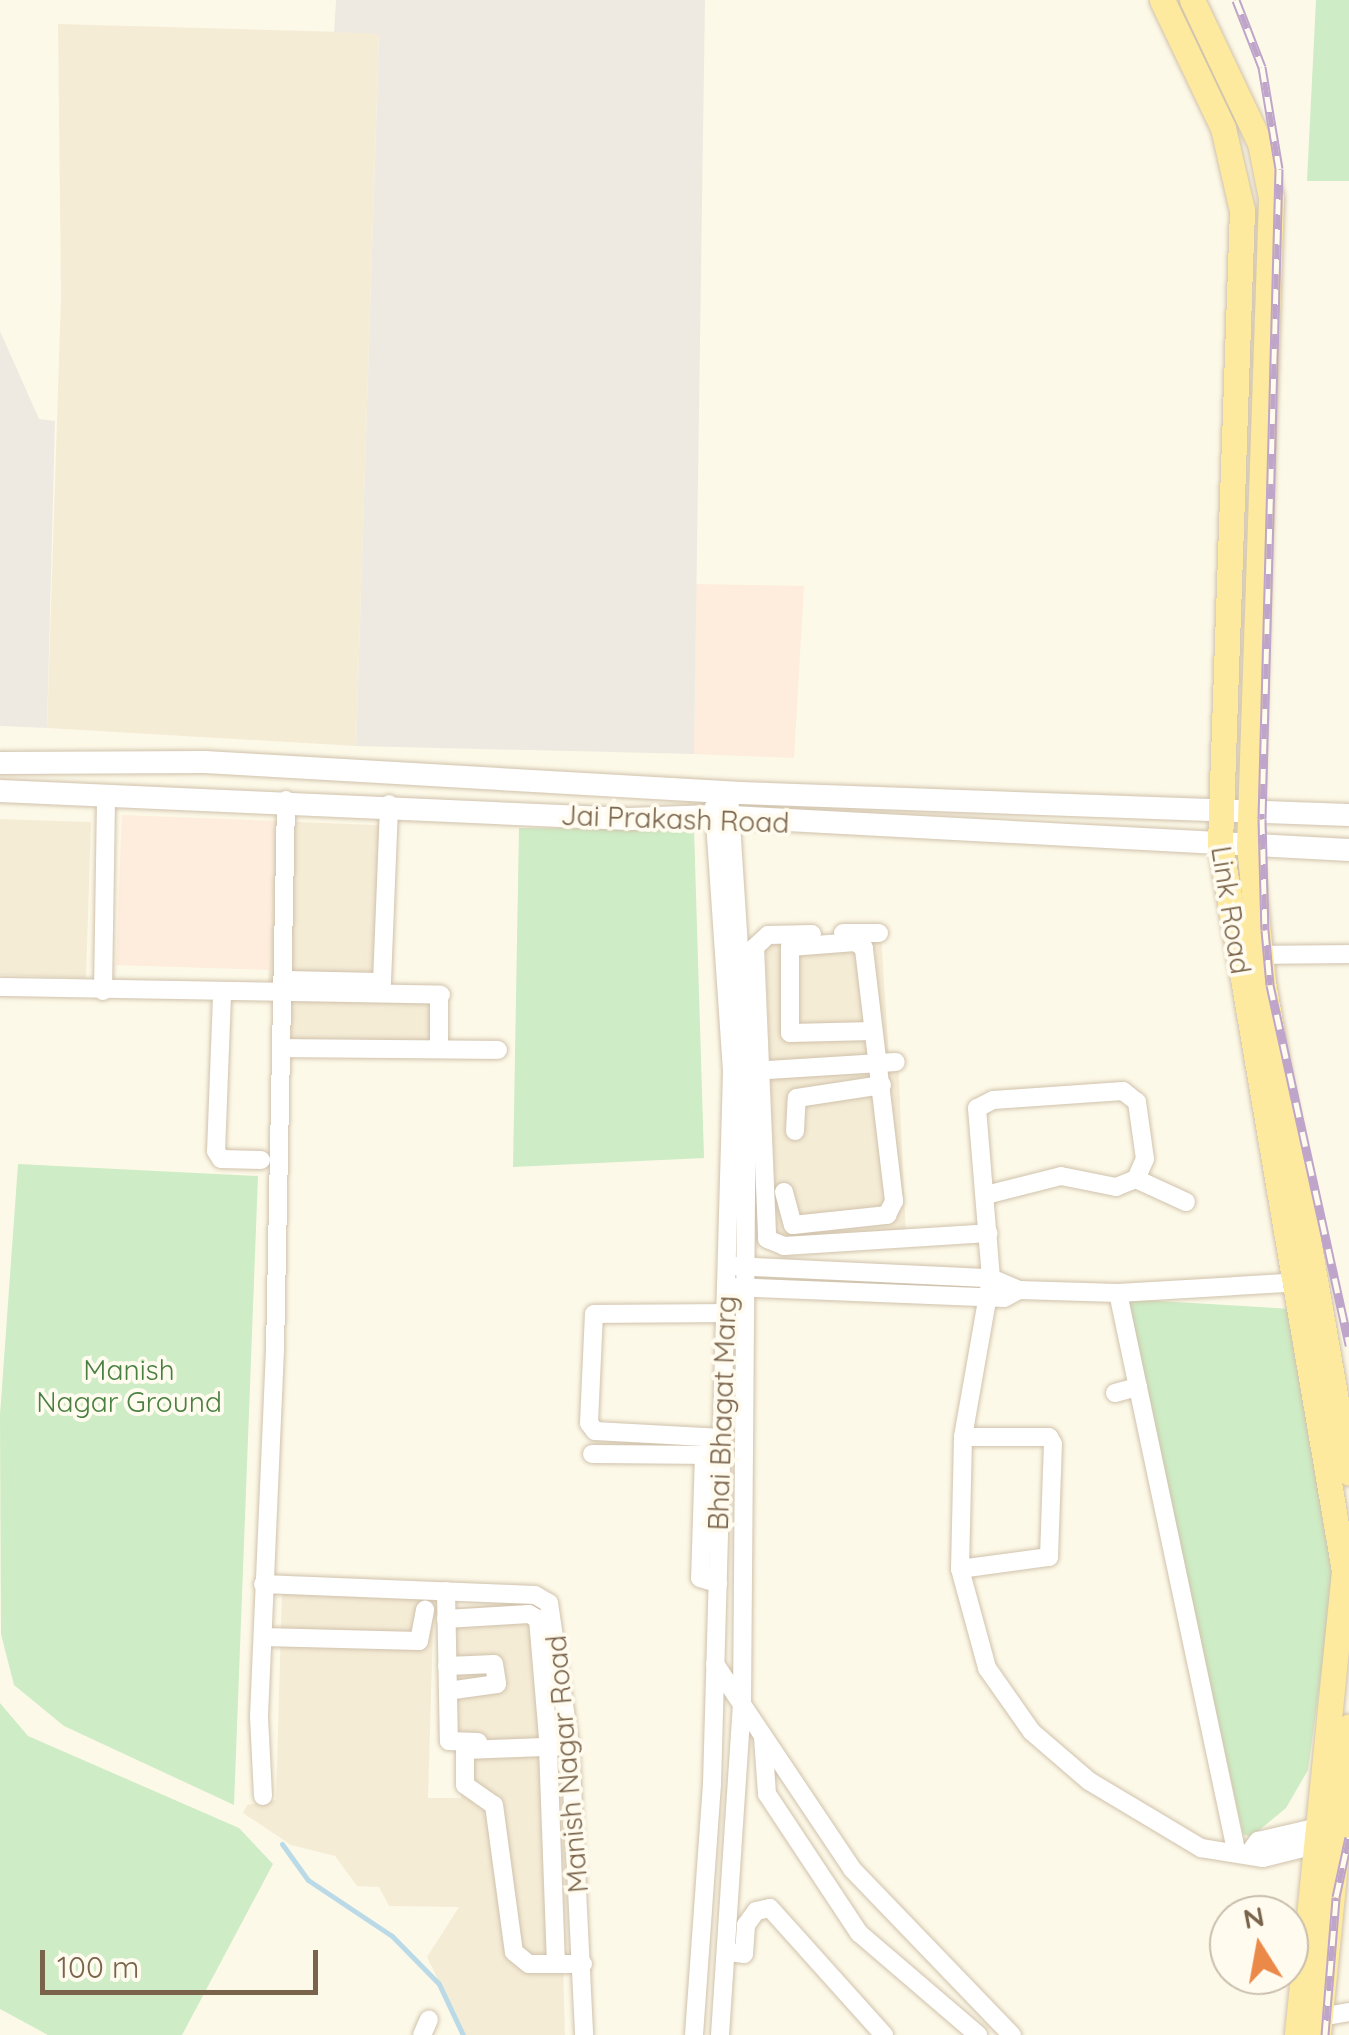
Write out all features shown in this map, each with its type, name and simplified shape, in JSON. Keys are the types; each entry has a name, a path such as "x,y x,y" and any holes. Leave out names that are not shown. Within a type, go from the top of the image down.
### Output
{"main road":[{"name":"Link Road","path":"1162,0 1223,128 1242,210 1218,810 1220,844 1249,955 1306,1282 1344,1571 1332,1831"},
{"name":"Link Road","path":"1192,0 1260,143 1271,198 1249,811 1249,955"},
{"name":"Jai Prakash Road","path":"0,763 205,762 724,792 1349,816"},
{"name":"Jai Prakash Road","path":"0,791 388,804 629,818 721,817 1349,850"},
{"name":"Link Road","path":"1306,1282 1349,1474"},
{"path":"1309,2027 1332,1831 1349,1727"}],"street":[{"path":"724,792 724,864 746,1071 766,1228 773,1246 989,1233"},
{"path":"102,991 106,796"},
{"path":"263,1796 264,1584 282,1048 290,991 286,800"},
{"path":"0,987 222,996 382,982 388,804"},
{"path":"746,1071 755,947 761,940 878,932"},
{"path":"784,1192 793,1225 893,1210 882,1085 887,1063 873,1031 860,944 790,947 790,1033 873,1031"},
{"path":"1249,955 1349,954"},
{"path":"290,991 355,998 440,998 438,1049"},
{"path":"222,996 216,1152 222,1159 260,1160"},
{"path":"282,1048 498,1050"},
{"path":"746,1071 887,1063"},
{"name":"Bhai Bhagat Marg","path":"694,2035 711,1798 718,1582 707,1528 723,1373 725,1313 734,1287 746,1071"},
{"path":"795,1132 797,1098 882,1085"},
{"path":"1136,1179 1144,1158 1136,1102 1128,1092 993,1100 975,1113 989,1233 988,1288 963,1437 960,1570 987,1668 1032,1732 1089,1781 1200,1848 1243,1851 1263,1858 1332,1831"},
{"path":"986,1195 1060,1176 1116,1187 1136,1179 1186,1202"},
{"path":"734,1266 988,1288 1118,1293 1306,1282"},
{"path":"720,2035 742,1704 743,1373 734,1287 988,1288"},
{"path":"1118,1293 1243,1851"},
{"path":"716,1449 595,1432 589,1424 594,1314 725,1313"},
{"path":"723,1373 743,1373"},
{"path":"1114,1393 1138,1387"},
{"path":"960,1570 1049,1557 1053,1444 1049,1438 963,1437"},
{"path":"592,1454 716,1449"},
{"name":"Manish Nagar Road","path":"264,1584 534,1595 550,1603 569,1742 584,2035"},
{"path":"446,1591 451,1743 569,1742"},
{"path":"264,1638 420,1640 425,1610"},
{"path":"446,1618 538,1619 548,1742 556,1964"},
{"path":"447,1666 494,1664 496,1684 448,1691"},
{"path":"715,1664 852,1869 1012,2035"},
{"path":"763,1736 767,1794 860,1933 978,2035"},
{"path":"548,1742 463,1753 465,1788 494,1805 514,1952 529,1964 583,1964"},
{"path":"711,1798 736,1800"},
{"path":"726,1952 744,1954 746,1925 756,1911 770,1908 884,2035"},
{"path":"1309,2027 1349,2012"}],"shaded area":[{"path":"336,0 705,0 694,754 356,746 379,34 334,32"},
{"path":"58,24 379,33 356,746 47,728 61,297"},
{"path":"0,331 39,419 55,421 47,728 0,726"},
{"path":"696,584 804,586 794,758 694,754"},
{"path":"122,815 275,821 269,970 116,965"},
{"path":"0,819 91,822 86,978 0,975"},
{"path":"275,821 398,826 391,989 268,984"},
{"path":"881,934 889,1058 898,1060 906,1236 777,1242 765,941"},
{"path":"291,996 443,998 442,1059 291,1057"},
{"path":"282,1590 434,1594 428,1798 461,1798 459,1749 557,1743 565,2035 465,2035 427,1957 459,1907 389,1906 379,1887 357,1886 335,1856 291,1845 243,1813 247,1805 276,1800"},
{"path":"538,1602 553,1738 442,1745 437,1609"}],"green space":[{"path":"1316,0 1349,0 1349,181 1307,181"},
{"path":"519,828 694,829 704,1158 513,1167"},
{"name":"Manish Nagar Ground","path":"18,1164 258,1176 234,1805 64,1726 14,1685 1,1634 0,1415"},
{"path":"1125,1299 1291,1309 1334,1580 1308,1770 1286,1808 1251,1837 1243,1834"},
{"path":"0,1703 28,1736 239,1828 273,1864 182,2035 48,2035 0,2009"}],"waterway":[{"path":"282,1844 308,1880 392,1936 439,1984 463,2035"}],"railway":[{"path":"1236,0 1262,67 1279,169 1262,819 1265,930 1270,985 1349,1345"},
{"path":"1325,2035 1336,1897 1349,1837"}]}
